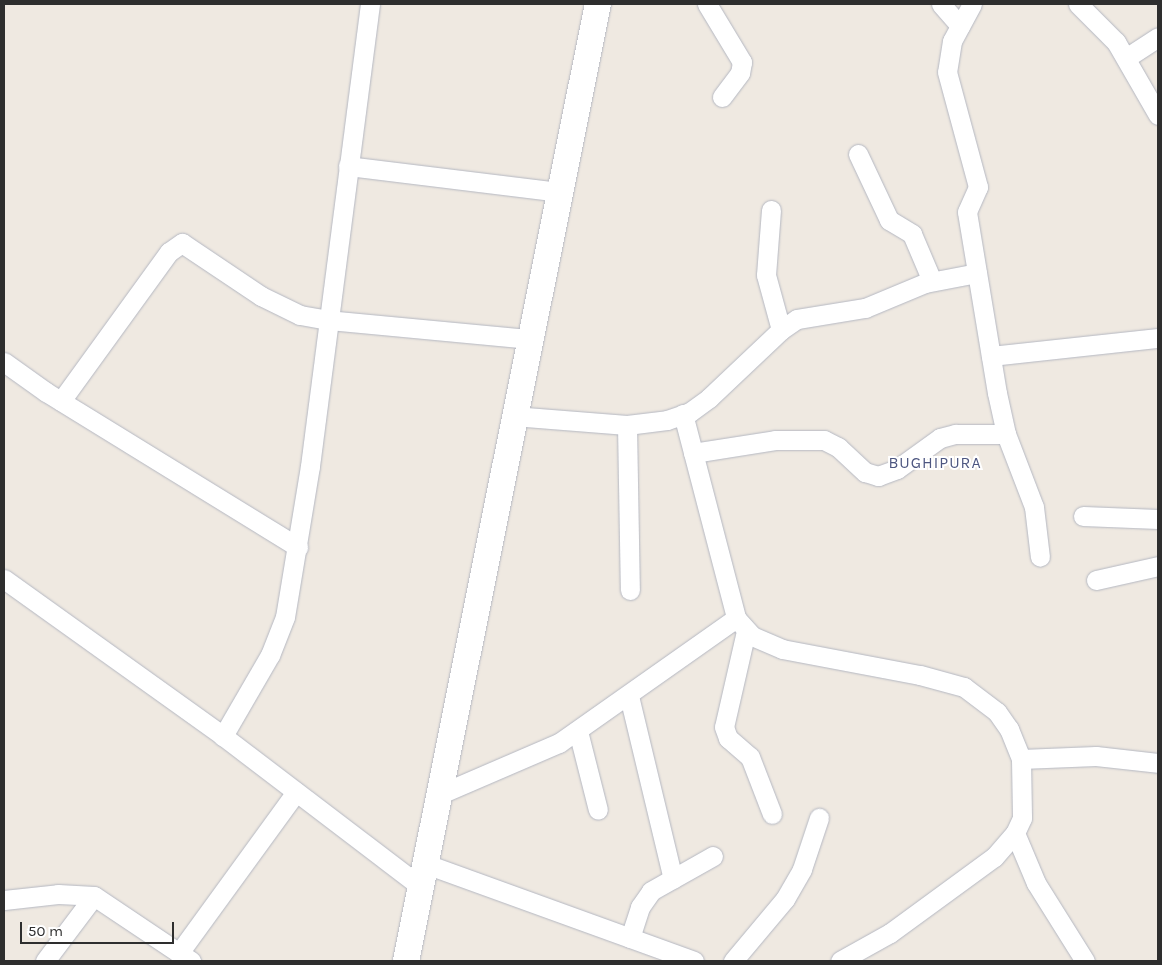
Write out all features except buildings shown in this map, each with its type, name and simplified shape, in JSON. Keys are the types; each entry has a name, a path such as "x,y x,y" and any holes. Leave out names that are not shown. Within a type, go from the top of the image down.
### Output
{"street":[{"path":"223,736 277,638 285,616 298,546 370,4"},
{"path":"406,961 513,416 598,4"},
{"path":"706,4 742,62 740,73 722,97"},
{"path":"941,4 960,26"},
{"path":"972,4 948,55 947,72 978,187 968,212 990,356 1006,434 1034,508 1040,557"},
{"path":"1078,4 1105,30 1126,58 1158,115"},
{"path":"1126,58 1158,37"},
{"path":"858,154 889,220 912,234 932,281"},
{"path":"348,166 560,192"},
{"path":"772,210 766,275 781,330"},
{"path":"61,401 169,252 182,243 280,307 328,320 529,339"},
{"path":"513,416 627,425 647,424 683,414 710,398 781,330 797,319 865,308 932,281 977,273"},
{"path":"990,356 1158,338"},
{"path":"4,362 61,401 298,546"},
{"path":"683,414 692,453 741,625 724,727 728,738 750,757 772,814"},
{"path":"627,425 630,590"},
{"path":"692,453 775,440 824,440 838,447 865,472 878,476 896,470 940,438 955,434 1006,434"},
{"path":"1083,516 1158,519"},
{"path":"1096,580 1158,566"},
{"path":"4,579 223,736 296,792 424,875 630,938 694,961"},
{"path":"438,794 528,759 578,731 629,696 741,625"},
{"path":"741,625 782,649 920,675 964,687 997,712 1009,729 1021,759 1022,818 1015,833 994,857 890,933 840,961"},
{"path":"629,696 672,879"},
{"path":"578,731 598,810"},
{"path":"1021,759 1096,756 1158,763"},
{"path":"4,900 58,894 94,896 185,957 296,792"},
{"path":"732,961 790,892 802,869 818,818"},
{"path":"1015,833 1036,884 1084,961"},
{"path":"630,938 643,899 672,879 714,856"},
{"path":"46,961 94,896"}],"district":[{"name":"BUGHIPURA","path":"935,463"}]}
